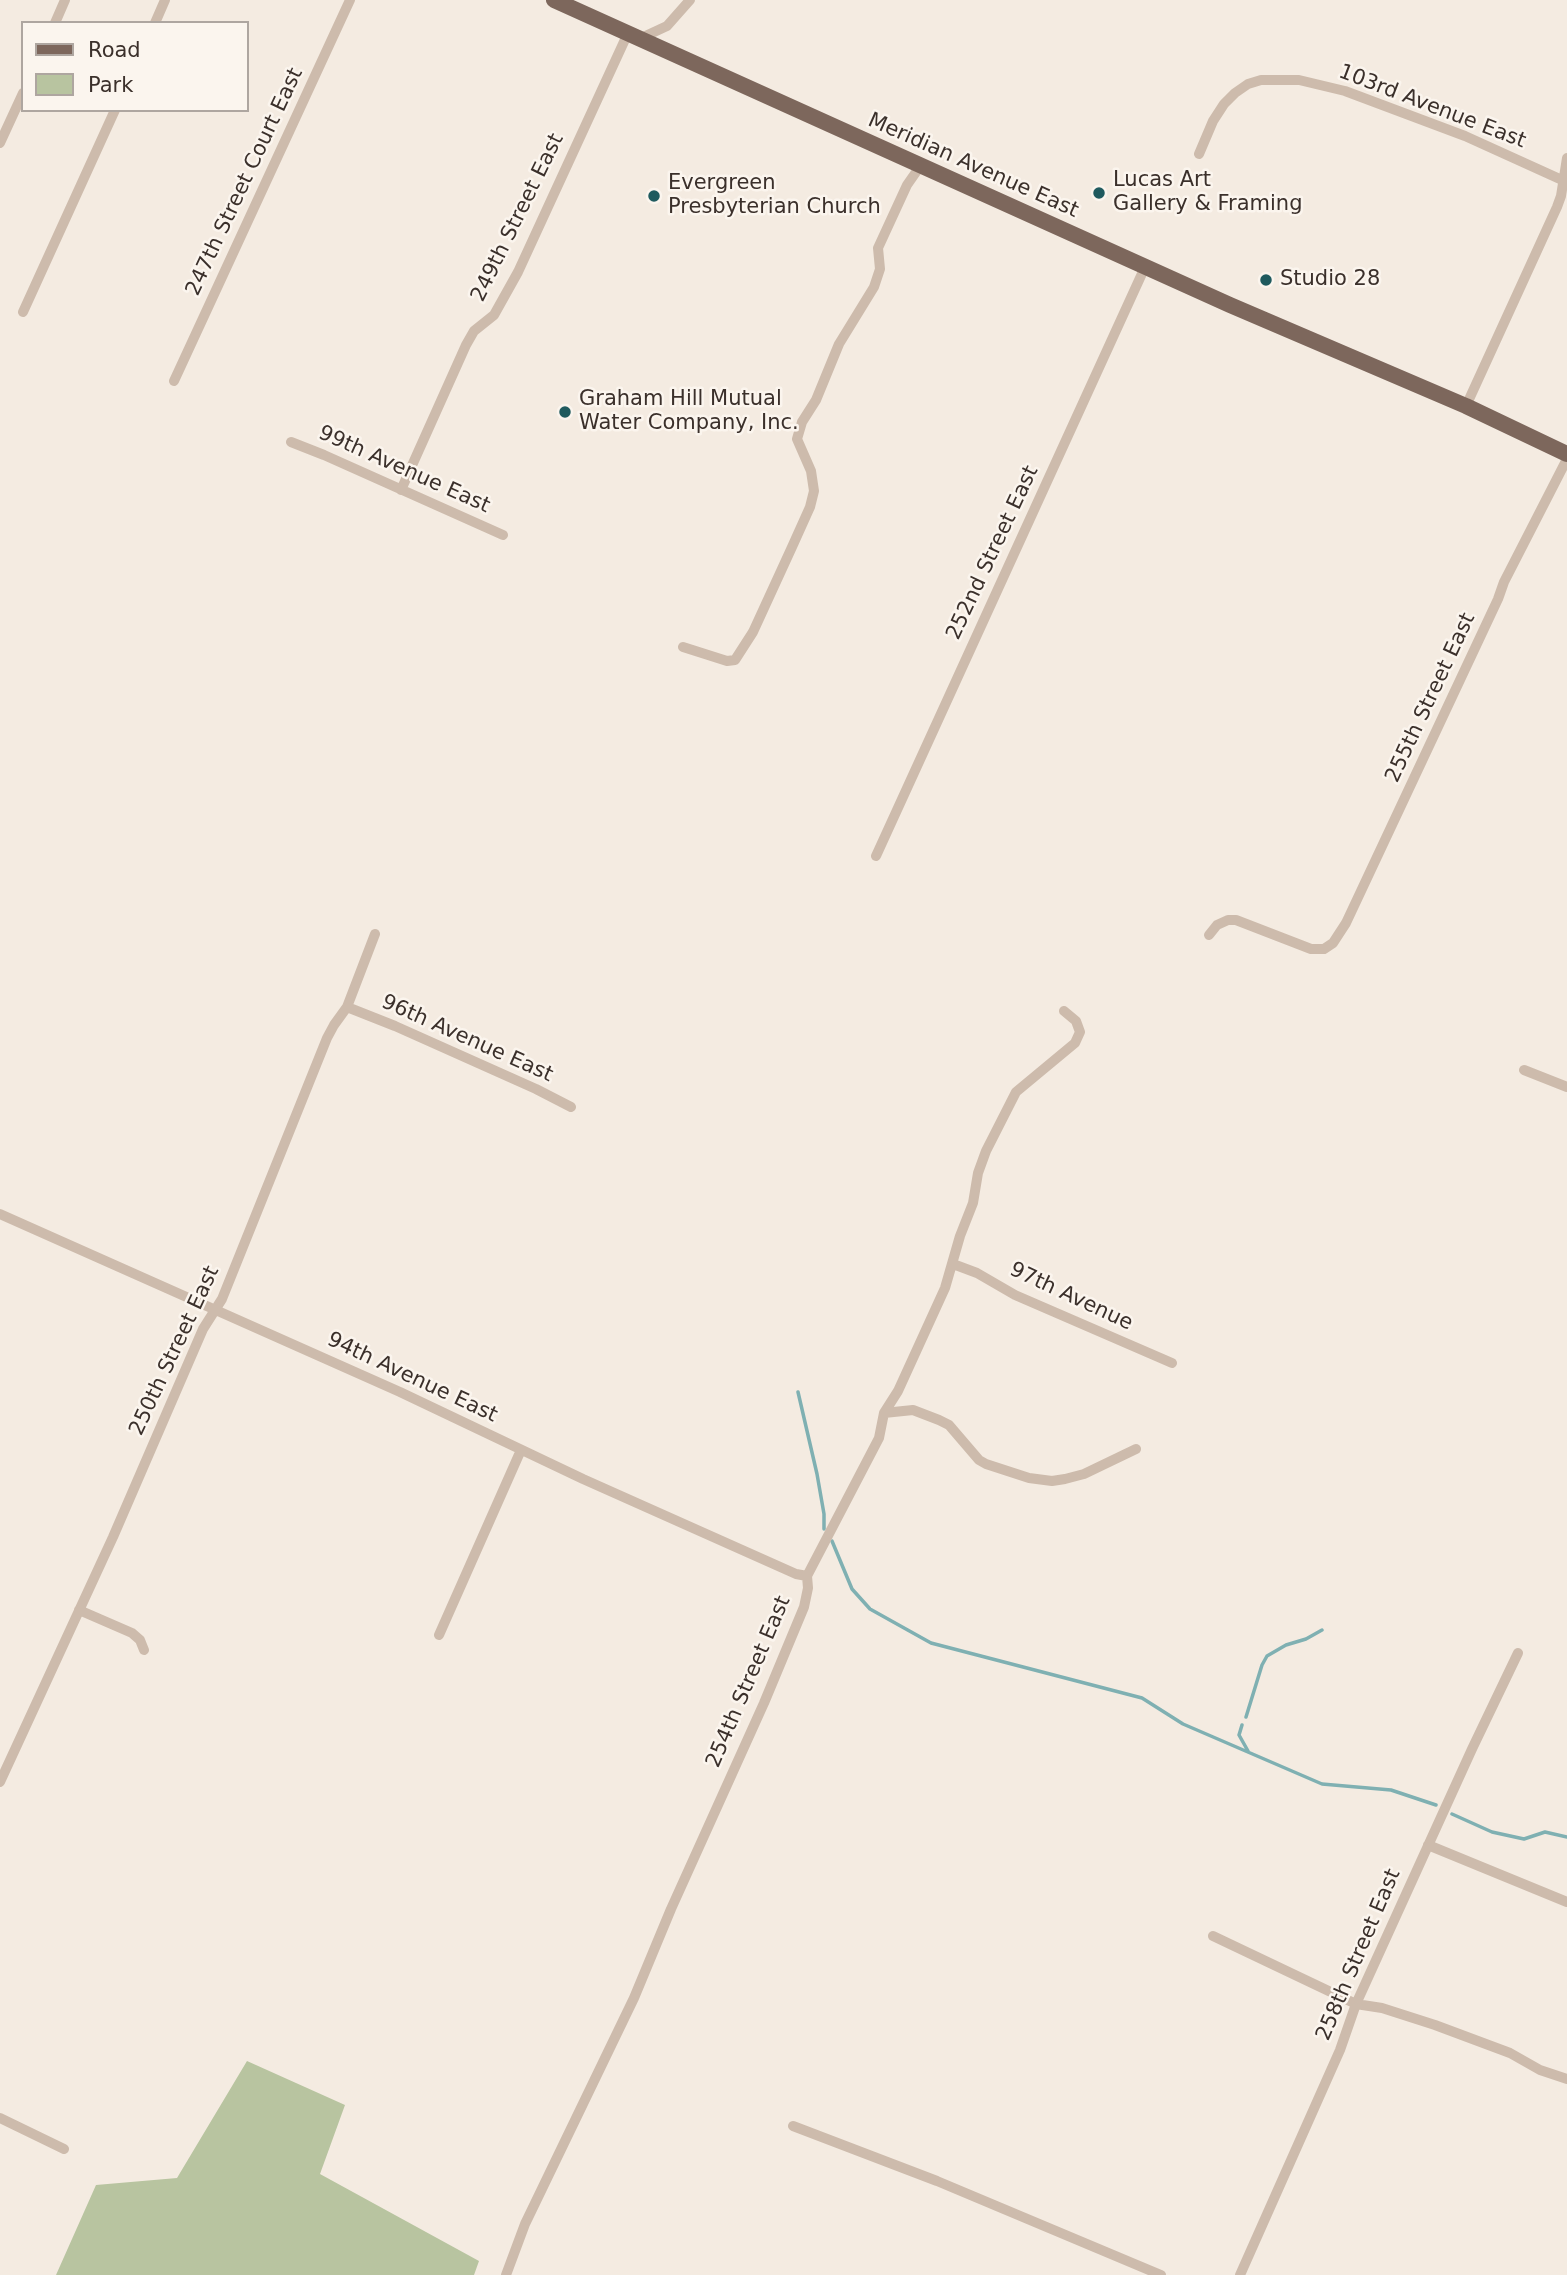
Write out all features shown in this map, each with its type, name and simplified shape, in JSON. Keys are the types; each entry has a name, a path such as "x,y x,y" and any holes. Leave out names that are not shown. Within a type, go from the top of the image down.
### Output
{"main road":[{"name":"Meridian Avenue East","path":"554,0 1145,267 1465,405 1567,456"}],"street":[{"path":"56,21 65,0"},
{"path":"156,21 165,0"},
{"name":"247th Street Court East","path":"174,381 350,0"},
{"path":"633,36 667,26 690,0"},
{"name":"249th Street East","path":"401,490 466,345 474,331 494,315 518,271 633,36"},
{"name":"103rd Avenue East","path":"1199,154 1224,103 1248,83 1261,80 1299,80 1345,91 1465,136 1562,180"},
{"path":"0,143 21,97"},
{"path":"23,312 114,112"},
{"path":"1465,405 1557,207 1567,158"},
{"path":"683,648 727,661 735,660 752,632 792,547 814,491 811,471 797,439 802,422 816,400 839,344 874,287 880,269 878,248 907,185 921,166"},
{"name":"252nd Street East","path":"876,856 1145,267"},
{"name":"99th Avenue East","path":"290,442 503,535"},
{"name":"255th Street East","path":"1209,935 1223,922 1236,920 1311,949 1324,949 1333,943 1346,923 1499,599 1504,582 1567,456"},
{"name":"250th Street East","path":"0,1782 203,1329 222,1299 327,1038 347,1007 375,934"},
{"name":"96th Avenue East","path":"347,1007 395,1026 571,1107"},
{"name":"254th Street East","path":"506,2275 525,2224 634,1998 764,1703 804,1607 808,1588 807,1576 879,1438 884,1413 898,1391 934,1313 973,1203 981,1163 1010,1101 1027,1082 1075,1042 1080,1032 1076,1021 1064,1011"},
{"path":"1524,1070 1567,1087"},
{"name":"94th Avenue East","path":"0,1214 400,1392 521,1450 796,1574 807,1576"},
{"name":"97th Avenue","path":"953,1264 977,1273 1015,1295 1172,1363"},
{"path":"884,1413 913,1410 939,1420 963,1438 979,1460 995,1469 1029,1478 1052,1481 1084,1474 1136,1449"},
{"path":"439,1635 521,1450"},
{"path":"79,1610 132,1633 140,1640 144,1650"},
{"name":"258th Street East","path":"1240,2275 1340,2050 1356,2004 1518,1653"},
{"path":"1428,1845 1567,1902"},
{"path":"1213,1936 1356,2004 1382,2008 1434,2025 1510,2053 1540,2070 1567,2079"},
{"path":"0,2118 64,2149"},
{"path":"793,2126 937,2181 1161,2275"}],"green space":[{"path":"247,2061 345,2105 320,2174 479,2261 474,2275 56,2275 96,2185 177,2178"}],"waterway":[{"path":"798,1392 817,1474 824,1529"},
{"path":"832,1541 852,1589 870,1609 931,1643 1142,1698 1183,1724 1322,1784 1391,1790 1436,1805"},
{"path":"1246,1717 1267,1656 1322,1630"},
{"path":"1242,1725 1239,1735 1248,1751"},
{"path":"1452,1814 1492,1832 1524,1839 1545,1832 1567,1837"}],"place":[{"name":"Lucas Art Gallery & Framing","path":"1099,193"},
{"name":"Evergreen Presbyterian Church","path":"654,196"},
{"name":"Studio 28","path":"1266,280"},
{"name":"Graham Hill Mutual Water Company, Inc.","path":"565,412"}]}
